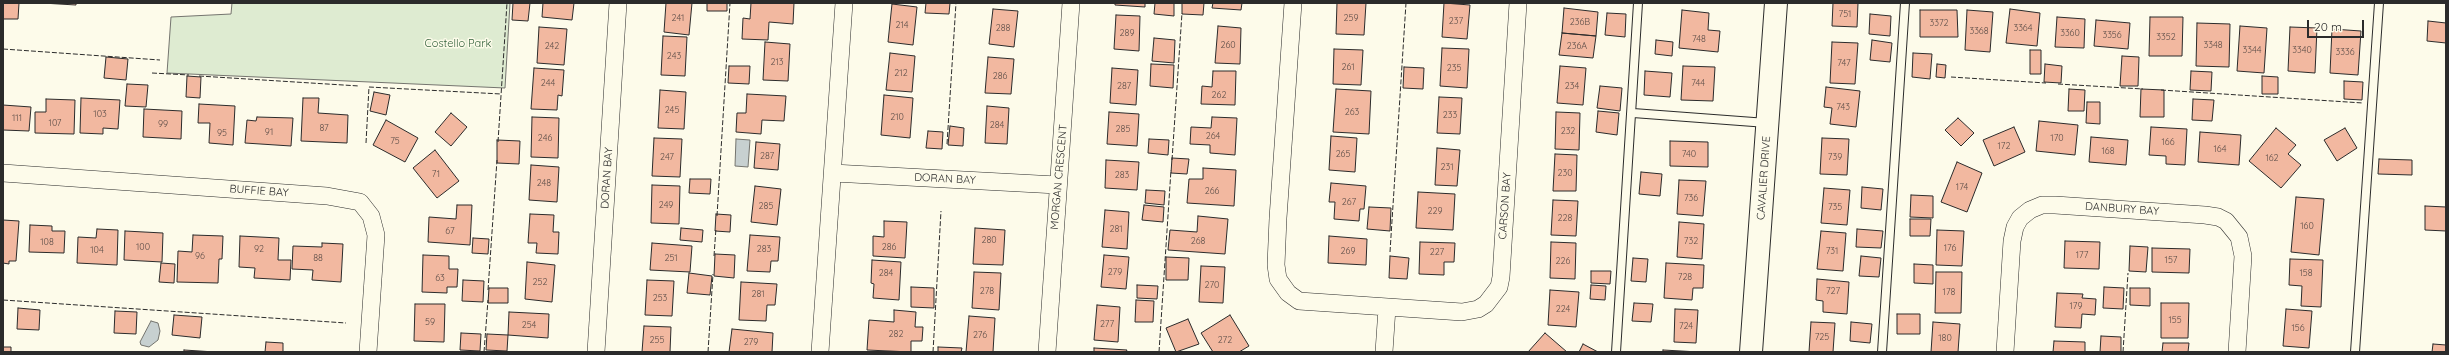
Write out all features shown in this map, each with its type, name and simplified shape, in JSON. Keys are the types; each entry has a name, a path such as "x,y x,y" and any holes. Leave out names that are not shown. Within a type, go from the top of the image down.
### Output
{"street":[{"name":"DORAN BAY","path":"596,352 618,3"},
{"path":"820,352 844,3"},
{"name":"MORGAN CRESCENT","path":"1047,352 1057,185 1071,3"},
{"name":"CARSON BAY","path":"1293,3 1278,218 1276,264 1278,279 1288,294 1299,301 1387,308 1470,311 1486,304 1499,287 1518,3"},
{"name":"CAVALIER DRIVE","path":"1751,352 1776,3"},
{"name":"BUFFIE BAY","path":"3,173 327,196 360,202 371,216 376,235 368,352"},
{"name":"DORAN BAY","path":"833,173 1057,185"},
{"name":"DANBURY BAY","path":"2004,352 2015,227 2020,218 2030,210 2042,205 2205,215 2226,221 2239,237 2243,256 2237,352"},
{"path":"1384,352 1387,308"}],"lane":[{"path":"1616,352 1633,113 1638,3"},
{"path":"1882,352 1906,3"},
{"path":"2355,352 2379,3"},
{"path":"1633,113 1768,123"}],"green space":[{"name":"Costello Park","path":"232,3 510,3 505,88 167,73 171,17 231,14"}],"shaded area":[{"path":"736,139 750,140 748,167 735,166"},
{"path":"151,321 158,323 160,331 158,340 149,347 141,345 140,342"}],"building":[{"path":"3,3 19,3 18,19 3,19"},
{"path":"42,3 76,3 76,5"},
{"path":"513,3 530,3 528,21 512,20"},
{"path":"543,3 574,3 572,20 542,17"},
{"path":"666,3 692,3 689,35 664,32"},
{"path":"707,3 727,3 727,11 707,11"},
{"path":"751,3 794,3 793,24 769,22 768,40 742,39 743,18 750,19"},
{"path":"926,3 950,3 949,14 925,13"},
{"path":"1115,3 1145,3 1145,7 1115,5"},
{"path":"1155,3 1174,3 1174,16 1154,14"},
{"path":"1182,3 1204,3 1203,15 1182,14"},
{"path":"1213,3 1242,3 1241,10 1212,8"},
{"path":"1337,3 1366,3 1364,35 1336,34"},
{"path":"1444,3 1470,5 1467,39 1442,37"},
{"path":"1833,3 1858,3 1857,27 1832,26"},
{"path":"892,4 917,7 913,45 888,42"},
{"path":"1564,8 1598,12 1596,36 1562,33"},
{"path":"993,9 1018,11 1014,47 989,44"},
{"path":"2010,9 2040,13 2037,46 2006,43"},
{"path":"1682,10 1709,13 1708,30 1720,31 1718,52 1679,48"},
{"path":"1920,10 1957,10 1958,37 1920,37"},
{"path":"1967,10 1993,12 1990,52 1965,50"},
{"path":"1607,13 1626,14 1625,37 1605,35"},
{"path":"1870,14 1891,16 1890,36 1869,34"},
{"path":"1116,15 1140,16 1139,51 1114,49"},
{"path":"2057,17 2085,19 2084,48 2055,47"},
{"path":"2150,17 2183,17 2182,56 2149,56"},
{"path":"2096,20 2130,23 2128,49 2094,46"},
{"path":"2428,21 2446,23 2446,43 2427,41"},
{"path":"2197,23 2230,24 2229,67 2196,66"},
{"path":"1218,26 1241,28 1240,64 1215,63"},
{"path":"2240,26 2267,28 2264,73 2237,71"},
{"path":"539,27 567,29 564,65 537,63"},
{"path":"2290,27 2317,28 2315,73 2288,71"},
{"path":"2332,29 2361,31 2358,75 2330,73"},
{"path":"1562,33 1596,36 1593,58 1559,55"},
{"path":"663,36 687,37 685,76 661,75"},
{"path":"1154,38 1175,40 1174,63 1152,61"},
{"path":"1656,40 1673,42 1672,56 1655,54"},
{"path":"1872,40 1892,43 1890,62 1870,60"},
{"path":"765,42 790,44 788,81 763,80"},
{"path":"1832,42 1858,43 1855,84 1830,83"},
{"path":"1442,48 1469,49 1467,88 1440,86"},
{"path":"1334,49 1363,50 1361,85 1333,84"},
{"path":"2030,50 2041,50 2041,74 2030,74"},
{"path":"890,53 915,56 912,92 886,90"},
{"path":"1913,53 1932,54 1930,79 1912,77"},
{"path":"2122,56 2139,57 2138,86 2120,86"},
{"path":"106,57 128,59 126,80 104,78"},
{"path":"988,57 1014,59 1011,94 985,93"},
{"path":"1151,64 1174,65 1173,88 1150,86"},
{"path":"1937,64 1946,65 1945,78 1936,77"},
{"path":"2045,64 2062,66 2061,83 2044,82"},
{"path":"729,66 750,66 749,84 728,83"},
{"path":"1560,66 1586,68 1583,105 1557,103"},
{"path":"1683,66 1715,67 1713,101 1681,100"},
{"path":"1404,67 1424,68 1423,89 1403,88"},
{"path":"534,68 564,70 562,96 558,95 557,110 531,109"},
{"path":"1112,68 1138,70 1136,105 1110,103"},
{"path":"1213,71 1236,71 1235,105 1201,104 1202,86 1212,87"},
{"path":"1645,71 1672,73 1670,97 1644,95"},
{"path":"2191,71 2212,72 2211,91 2190,90"},
{"path":"187,76 201,77 200,98 186,97"},
{"path":"2262,76 2278,77 2278,94 2262,94"},
{"path":"2344,81 2363,82 2362,100 2344,99"},
{"path":"127,84 148,85 146,107 125,106"},
{"path":"1600,86 1622,88 1620,111 1597,108"},
{"path":"1826,87 1860,91 1856,127 1830,124 1832,108 1824,107"},
{"path":"1336,89 1371,91 1369,134 1333,132"},
{"path":"2069,89 2085,90 2084,111 2068,111"},
{"path":"2141,89 2164,90 2164,117 2140,117"},
{"path":"660,90 686,92 684,129 658,128"},
{"path":"374,92 390,95 386,115 370,111"},
{"path":"747,94 786,96 784,121 762,120 761,134 736,132 737,113 746,113"},
{"path":"884,95 913,98 910,138 881,135"},
{"path":"1439,97 1462,98 1460,134 1437,133"},
{"path":"81,98 120,100 118,129 103,128 103,134 80,133"},
{"path":"303,98 319,98 318,113 348,115 347,143 301,141"},
{"path":"46,99 75,100 74,134 35,133 35,112 46,112"},
{"path":"2193,99 2214,100 2212,121 2192,120"},
{"path":"2087,102 2100,102 2100,124 2086,123"},
{"path":"199,104 235,106 233,145 209,143 210,123 198,123"},
{"path":"3,105 31,107 29,131 3,130"},
{"path":"987,106 1009,108 1007,144 985,143"},
{"path":"144,109 182,111 181,139 143,137"},
{"path":"1598,111 1619,113 1617,135 1596,132"},
{"path":"1109,112 1139,114 1137,146 1107,144"},
{"path":"1556,112 1580,113 1579,150 1555,149"},
{"path":"451,113 467,127 451,146 435,132"},
{"path":"257,117 293,118 291,146 245,143 247,120 256,121"},
{"path":"532,117 559,118 558,158 531,157"},
{"path":"1212,117 1237,118 1235,155 1210,153 1210,145 1190,144 1191,127 1211,128"},
{"path":"1958,118 1974,133 1961,146 1945,130"},
{"path":"386,120 418,138 405,162 373,145"},
{"path":"2039,121 2078,125 2075,155 2036,151"},
{"path":"950,126 964,128 963,146 948,145"},
{"path":"2014,127 2025,152 1994,166 1983,140"},
{"path":"2151,127 2187,129 2185,165 2166,164 2166,156 2149,155"},
{"path":"2276,128 2296,145 2288,154 2301,165 2281,188 2249,161"},
{"path":"2345,128 2357,148 2337,161 2324,140"},
{"path":"928,131 943,132 942,149 926,148"},
{"path":"2200,132 2241,135 2239,165 2198,162"},
{"path":"1331,136 1357,138 1355,172 1329,170"},
{"path":"2091,137 2128,140 2126,165 2089,162"},
{"path":"654,138 682,139 680,177 652,176"},
{"path":"1822,138 1849,139 1847,175 1820,174"},
{"path":"1149,139 1169,140 1168,155 1148,153"},
{"path":"497,140 520,141 519,164 497,163"},
{"path":"1670,141 1708,142 1708,167 1670,166"},
{"path":"756,142 780,144 778,170 754,168"},
{"path":"1437,148 1460,150 1457,186 1435,185"},
{"path":"435,150 459,181 437,198 413,168"},
{"path":"1555,154 1577,155 1576,191 1553,191"},
{"path":"1172,158 1189,159 1187,174 1171,173"},
{"path":"2379,159 2412,160 2412,175 2378,174"},
{"path":"1106,160 1139,162 1137,190 1105,188"},
{"path":"1957,162 1982,173 1967,212 1941,202"},
{"path":"531,165 559,167 557,202 529,200"},
{"path":"1203,168 1236,170 1234,206 1187,203 1189,179 1203,179"},
{"path":"1641,172 1662,174 1660,196 1639,194"},
{"path":"690,179 711,179 710,194 689,193"},
{"path":"1679,180 1706,181 1703,216 1677,214"},
{"path":"1331,183 1366,186 1364,209 1360,209 1359,221 1334,219 1335,202 1329,202"},
{"path":"652,185 680,186 679,224 651,223"},
{"path":"755,186 781,189 777,225 751,222"},
{"path":"1862,187 1883,189 1881,210 1861,208"},
{"path":"1824,188 1850,190 1847,225 1821,223"},
{"path":"1146,190 1165,191 1164,205 1145,203"},
{"path":"1418,192 1455,194 1453,230 1416,228"},
{"path":"1911,195 1933,196 1933,218 1910,217"},
{"path":"2296,197 2324,199 2319,255 2291,252"},
{"path":"1553,200 1578,201 1576,236 1551,235"},
{"path":"457,205 472,205 470,245 428,242 429,217 456,219"},
{"path":"1144,205 1164,207 1163,222 1142,220"},
{"path":"2425,206 2446,207 2446,231 2425,230"},
{"path":"1369,207 1391,208 1390,231 1367,229"},
{"path":"1105,210 1129,212 1127,249 1102,247"},
{"path":"530,214 554,215 553,232 559,232 558,254 536,253 537,243 528,243"},
{"path":"716,214 731,215 730,232 715,231"},
{"path":"1198,216 1228,219 1225,254 1168,250 1170,230 1197,232"},
{"path":"1910,219 1931,219 1930,236 1910,236"},
{"path":"3,220 19,221 16,261 9,261 9,264 3,263"},
{"path":"884,221 907,222 905,258 873,256 873,236 884,237"},
{"path":"1679,222 1704,224 1702,259 1677,257"},
{"path":"30,225 52,226 52,231 65,231 64,253 29,252"},
{"path":"681,228 703,230 702,242 680,240"},
{"path":"975,228 1005,230 1003,265 973,264"},
{"path":"97,229 118,230 117,265 77,263 78,237 96,238"},
{"path":"1857,229 1883,231 1881,248 1856,247"},
{"path":"1937,230 1964,231 1962,266 1936,265"},
{"path":"125,231 163,233 162,262 124,260"},
{"path":"1821,231 1846,233 1843,271 1817,269"},
{"path":"193,235 223,236 222,259 219,259 218,283 177,282 178,251 192,252"},
{"path":"750,235 780,237 778,261 771,261 770,272 747,271"},
{"path":"240,236 279,238 278,260 291,260 290,280 254,278 255,268 239,267"},
{"path":"1329,236 1367,239 1366,265 1328,263"},
{"path":"473,238 489,239 488,254 472,253"},
{"path":"2065,241 2100,242 2099,269 2064,268"},
{"path":"1420,242 1455,243 1454,262 1444,262 1444,275 1419,274"},
{"path":"1551,242 1576,243 1575,279 1550,278"},
{"path":"322,243 343,244 341,282 312,280 313,270 292,269 293,246 322,247"},
{"path":"652,243 692,246 690,272 650,270"},
{"path":"2130,246 2148,247 2146,272 2129,271"},
{"path":"2152,248 2190,249 2189,273 2152,272"},
{"path":"715,254 735,255 734,278 714,276"},
{"path":"423,255 449,256 449,269 458,269 457,287 447,287 447,293 422,292"},
{"path":"1104,255 1129,257 1126,289 1101,287"},
{"path":"1390,256 1409,258 1407,279 1389,278"},
{"path":"1861,256 1881,258 1879,277 1859,276"},
{"path":"1166,257 1189,258 1188,280 1166,280"},
{"path":"1633,258 1648,259 1646,282 1631,281"},
{"path":"2290,259 2323,260 2321,307 2301,306 2302,286 2289,285"},
{"path":"872,260 901,262 899,300 873,298 874,284 871,283"},
{"path":"527,262 555,265 552,302 525,299"},
{"path":"161,263 175,264 174,283 159,282"},
{"path":"1666,263 1704,265 1703,288 1693,288 1692,300 1664,298"},
{"path":"1914,264 1933,265 1933,284 1914,283"},
{"path":"1201,266 1225,267 1223,303 1199,302"},
{"path":"1591,271 1611,271 1610,284 1591,283"},
{"path":"974,272 1001,273 999,310 972,308"},
{"path":"1936,272 1962,272 1961,313 1935,313"},
{"path":"689,273 712,276 710,295 687,293"},
{"path":"1817,279 1849,282 1847,314 1823,312 1823,301 1816,300"},
{"path":"463,280 484,281 483,302 462,301"},
{"path":"647,280 674,281 672,316 645,315"},
{"path":"741,282 777,284 775,305 767,305 766,321 739,320"},
{"path":"1137,285 1158,286 1157,299 1137,298"},
{"path":"1591,285 1606,286 1605,300 1590,299"},
{"path":"911,287 934,288 934,308 911,307"},
{"path":"2104,287 2124,288 2123,309 2103,308"},
{"path":"489,288 508,288 508,303 488,303"},
{"path":"2130,288 2150,288 2150,306 2130,305"},
{"path":"1550,290 1579,292 1576,327 1548,325"},
{"path":"2057,293 2083,294 2082,298 2096,299 2095,315 2082,314 2081,328 2055,327"},
{"path":"1136,300 1154,301 1153,322 1135,322"},
{"path":"1634,303 1653,304 1651,322 1632,321"},
{"path":"2161,303 2189,303 2188,338 2161,338"},
{"path":"415,304 445,304 444,342 414,341"},
{"path":"1097,305 1120,307 1118,342 1094,340"},
{"path":"18,308 40,310 39,330 17,329"},
{"path":"1675,309 1698,310 1696,343 1674,342"},
{"path":"2286,309 2312,311 2309,348 2283,346"},
{"path":"894,310 916,312 915,327 923,327 922,341 911,341 911,352 867,350 869,320 894,322"},
{"path":"115,311 137,312 136,334 114,333"},
{"path":"509,312 549,314 548,338 508,335"},
{"path":"1897,314 1920,314 1920,334 1897,334"},
{"path":"174,315 202,317 200,338 172,335"},
{"path":"1230,315 1249,346 1239,352 1213,352 1201,333"},
{"path":"969,316 995,318 993,352 966,352"},
{"path":"1188,319 1199,344 1176,352 1166,328"},
{"path":"1811,322 1835,323 1833,352 1809,352"},
{"path":"1851,322 1872,324 1870,343 1850,341"},
{"path":"1933,322 1960,324 1958,352 1931,352"},
{"path":"644,326 671,327 670,352 642,352"},
{"path":"732,329 773,333 772,352 729,352"},
{"path":"461,333 481,334 480,351 460,350"},
{"path":"1545,333 1567,352 1528,352"},
{"path":"487,334 508,335 507,351 486,350"},
{"path":"2101,336 2121,337 2121,352 2100,352"},
{"path":"2054,341 2085,342 2085,352 2053,352"},
{"path":"266,342 283,343 283,352 265,352"},
{"path":"2163,343 2189,343 2188,352 2162,352"},
{"path":"1583,344 1598,352 1579,352"},
{"path":"2433,344 2446,345 2446,352 2432,352"},
{"path":"3,347 11,347 11,352 3,352"},
{"path":"938,347 962,348 961,352 938,352"},
{"path":"1094,348 1127,350 1126,352 1094,352"},
{"path":"184,350 215,352 184,352"},
{"path":"1663,350 1699,352 1663,352"}],"fence":[{"path":"498,142 507,3"},
{"path":"717,216 730,3"},
{"path":"947,144 956,3"},
{"path":"1390,252 1406,3"},
{"path":"1172,160 1182,13"},
{"path":"3,49 160,60"},
{"path":"152,73 189,75"},
{"path":"199,76 359,86"},
{"path":"1951,77 2046,83"},
{"path":"2058,84 2143,89"},
{"path":"366,143 369,87 501,94"},
{"path":"2161,90 2363,103"},
{"path":"488,290 497,160"},
{"path":"1159,352 1171,170"},
{"path":"933,352 941,211"},
{"path":"714,256 716,228"},
{"path":"2123,352 2128,273"},
{"path":"708,352 713,274"},
{"path":"3,300 346,323"},
{"path":"484,352 488,300"}]}
